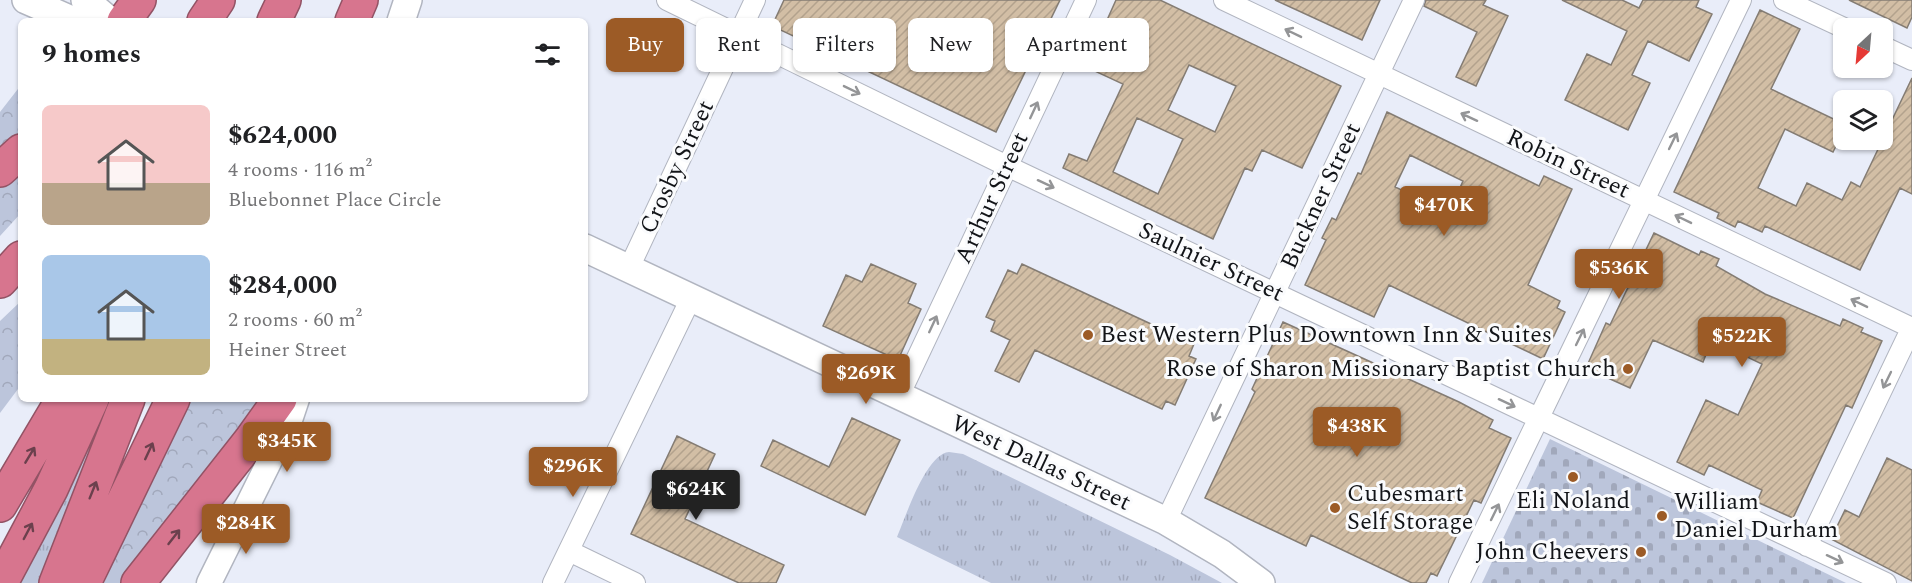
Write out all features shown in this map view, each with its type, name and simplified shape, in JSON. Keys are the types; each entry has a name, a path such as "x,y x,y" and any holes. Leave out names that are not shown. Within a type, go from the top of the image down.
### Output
{"highway":[{"path":"126,18 139,0"},
{"path":"206,18 218,0"},
{"path":"275,18 284,0"},
{"path":"353,18 362,0"},
{"path":"0,171 18,155"},
{"path":"0,281 18,261"},
{"path":"0,505 61,402"},
{"path":"1,583 51,489 91,402"},
{"path":"56,583 127,402"},
{"path":"84,583 172,402"},
{"path":"138,583 250,441 278,402"}],"main road":[{"path":"26,0 67,18"},
{"path":"85,0 106,18"},
{"path":"401,18 408,0"},
{"name":"West Dallas Street","path":"588,249 1166,521 1222,554 1261,583"}],"street":[{"path":"111,18 120,0"},
{"name":"Saulnier Street","path":"667,0 705,18"},
{"name":"Crosby Street","path":"747,18 755,0"},
{"name":"Arthur Street","path":"899,396 1086,0"},
{"name":"Robin Street","path":"1224,0 1912,328"},
{"name":"Buckner Street","path":"1166,521 1414,0"},
{"path":"1459,583 1541,419 1741,0"},
{"path":"1784,0 1833,23"},
{"path":"1893,51 1912,60"},
{"name":"Saulnier Street","path":"781,55 1008,166 1886,583"},
{"name":"Crosby Street","path":"629,268 721,72"},
{"path":"553,583 691,298"},
{"path":"1807,546 1912,328"},
{"path":"209,583 290,420 296,402"},
{"path":"569,550 635,583"}],"green space":[{"path":"18,89 18,216 0,236 0,112"},
{"path":"18,304 18,389 0,413 0,321"},
{"path":"184,402 262,402 123,583 104,583"},
{"path":"89,434 98,439 43,583 18,583"},
{"path":"1550,439 1846,583 1482,583"},
{"path":"949,452 963,454 1170,555 1222,583 991,583 897,537 911,501 925,474 932,463 941,455"}],"building":[{"path":"784,0 1060,0 1051,18 1005,18 1005,72 1025,72 996,132 869,72 896,72 896,18 793,18 793,36 781,30 781,18 776,18"},
{"path":"1116,0 1160,0 1341,86 1302,168 1262,150 1252,171 1245,168 1213,239 1063,168 1069,154 1087,161 1123,84 1097,72 1149,72 1149,18 1108,18","holes":["1189,65 1236,86 1215,132 1168,110","1137,118 1183,139 1158,194 1113,172"]},
{"path":"1275,0 1380,0 1362,40"},
{"path":"1426,0 1486,0 1483,5 1508,16 1476,86 1456,77 1477,32 1424,6"},
{"path":"1562,0 1622,0 1639,8 1643,0 1699,0 1696,7 1712,14 1689,61 1648,41 1632,75 1650,83 1628,130 1565,100 1587,54 1611,65 1627,31"},
{"path":"1849,0 1912,0 1912,17 1907,28 1893,21 1893,18 1886,18"},
{"path":"1760,10 1800,29 1771,89 1833,119 1833,152 1785,129 1758,188 1796,206 1807,183 1842,200 1851,182 1860,187 1878,150 1893,150 1893,118 1912,78 1912,194 1900,188 1860,270 1765,226 1762,232 1738,221 1735,227 1717,218 1719,213 1674,192"},
{"path":"1387,112 1539,186 1544,176 1572,189 1528,285 1560,301 1557,308 1565,312 1543,359 1389,285 1374,317 1305,285 1326,240 1322,238 1332,218 1336,220 1358,173 1361,174","holes":["1410,155 1463,181 1449,212 1395,187"]},
{"path":"1654,233 1699,255 1701,251 1719,259 1716,266 1765,294 1840,326 1843,319 1863,328 1861,332 1882,341 1852,408 1846,405 1793,518 1757,502 1762,490 1709,465 1704,475 1677,462 1706,400 1738,415 1762,364 1712,340 1703,362 1653,340 1630,388 1586,368 1606,323 1610,325"},
{"path":"871,264 916,284 908,303 921,309 898,360 823,326 846,275 862,282"},
{"name":"Best Western Plus Downtown Inn & Suites","path":"1022,264 1194,344 1189,356 1196,359 1175,405 1166,401 1162,409 1035,350 1019,382 995,371 1010,340 991,331 995,321 986,317 1008,270 1017,274"},
{"path":"1283,322 1459,402 1493,420 1489,428 1511,438 1481,503 1474,500 1437,576 1431,573 1426,583 1412,583 1311,535 1306,546 1205,498 1255,392 1252,389"},
{"path":"852,418 900,440 865,515 761,466 773,440 829,467"},
{"path":"677,436 715,454 685,519 784,565 776,583 739,583 631,534"},
{"path":"1887,458 1912,470 1912,581 1831,539 1845,510 1859,517"}],"place":[{"name":"Best Western Plus Downtown Inn & Suites","path":"1088,335"},
{"name":"Rose of Sharon Missionary Baptist Church","path":"1628,369"},
{"name":"Eli Noland","path":"1573,477"},
{"name":"Cubesmart Self Storage","path":"1335,508"},
{"name":"William Daniel Durham","path":"1662,516"},
{"name":"John Cheevers","path":"1641,552"}]}
